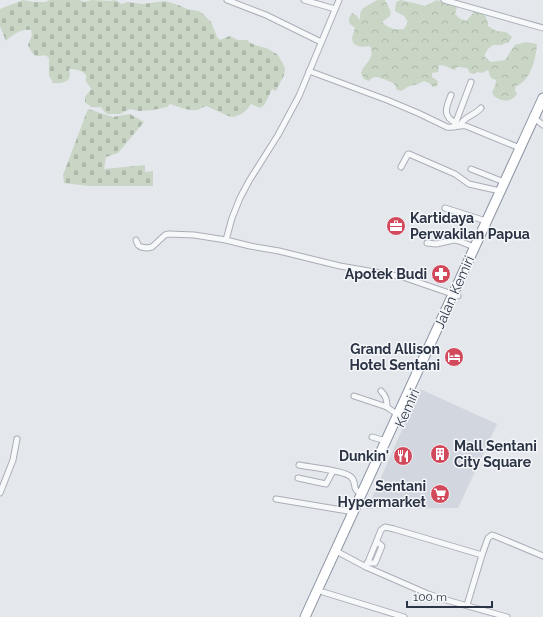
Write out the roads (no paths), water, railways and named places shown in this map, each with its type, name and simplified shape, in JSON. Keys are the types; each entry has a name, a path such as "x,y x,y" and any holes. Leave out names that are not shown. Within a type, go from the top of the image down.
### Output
{"highway":[{"name":"Jalan Kemiri","path":"500,195 504,182 543,98"},
{"name":"Jalan Kemiri","path":"306,617 338,552 386,441 455,295 486,220 540,123 543,110"},
{"name":"Kemiri","path":"312,617 338,552 500,195"}],"street":[{"path":"227,0 266,15 321,42"},
{"path":"304,0 335,10"},
{"path":"226,240 232,218 240,198 299,96 339,0"},
{"path":"444,0 456,2 543,28"},
{"path":"309,71 406,108 447,127 457,125 477,112 480,108"},
{"path":"457,125 471,82"},
{"path":"452,94 447,106 447,115 457,125 466,126 520,148"},
{"path":"401,167 406,156 409,154 455,174 469,184 500,195"},
{"path":"471,170 504,182"},
{"path":"445,208 486,220"},
{"path":"136,240 138,245 147,248 152,247 169,234 194,235 226,240 340,266 403,277 455,295"},
{"path":"427,243 436,244 454,240 474,247"},
{"path":"381,391 386,398 387,408"},
{"path":"354,396 387,408 398,416"},
{"path":"372,437 386,441"},
{"path":"0,493 13,460 17,439"},
{"path":"299,466 350,475 355,489 362,494"},
{"path":"298,478 326,484 333,471"},
{"path":"276,499 354,512"},
{"path":"367,565 381,530 384,527 482,555"},
{"path":"467,605 488,538 494,536 543,556"},
{"path":"367,565 376,562 382,546 376,542"},
{"path":"338,552 428,594 507,617"},
{"path":"323,592 404,617"}],"place":[{"name":"Kartidaya Perwakilan Papua","path":"396,226"},
{"name":"Apotek Budi","path":"441,274"},
{"name":"Grand Allison Hotel Sentani","path":"454,357"},
{"name":"Mall Sentani City Square","path":"440,454"},
{"name":"Dunkin'","path":"403,456"},
{"name":"Sentani Hypermarket","path":"440,494"}]}
